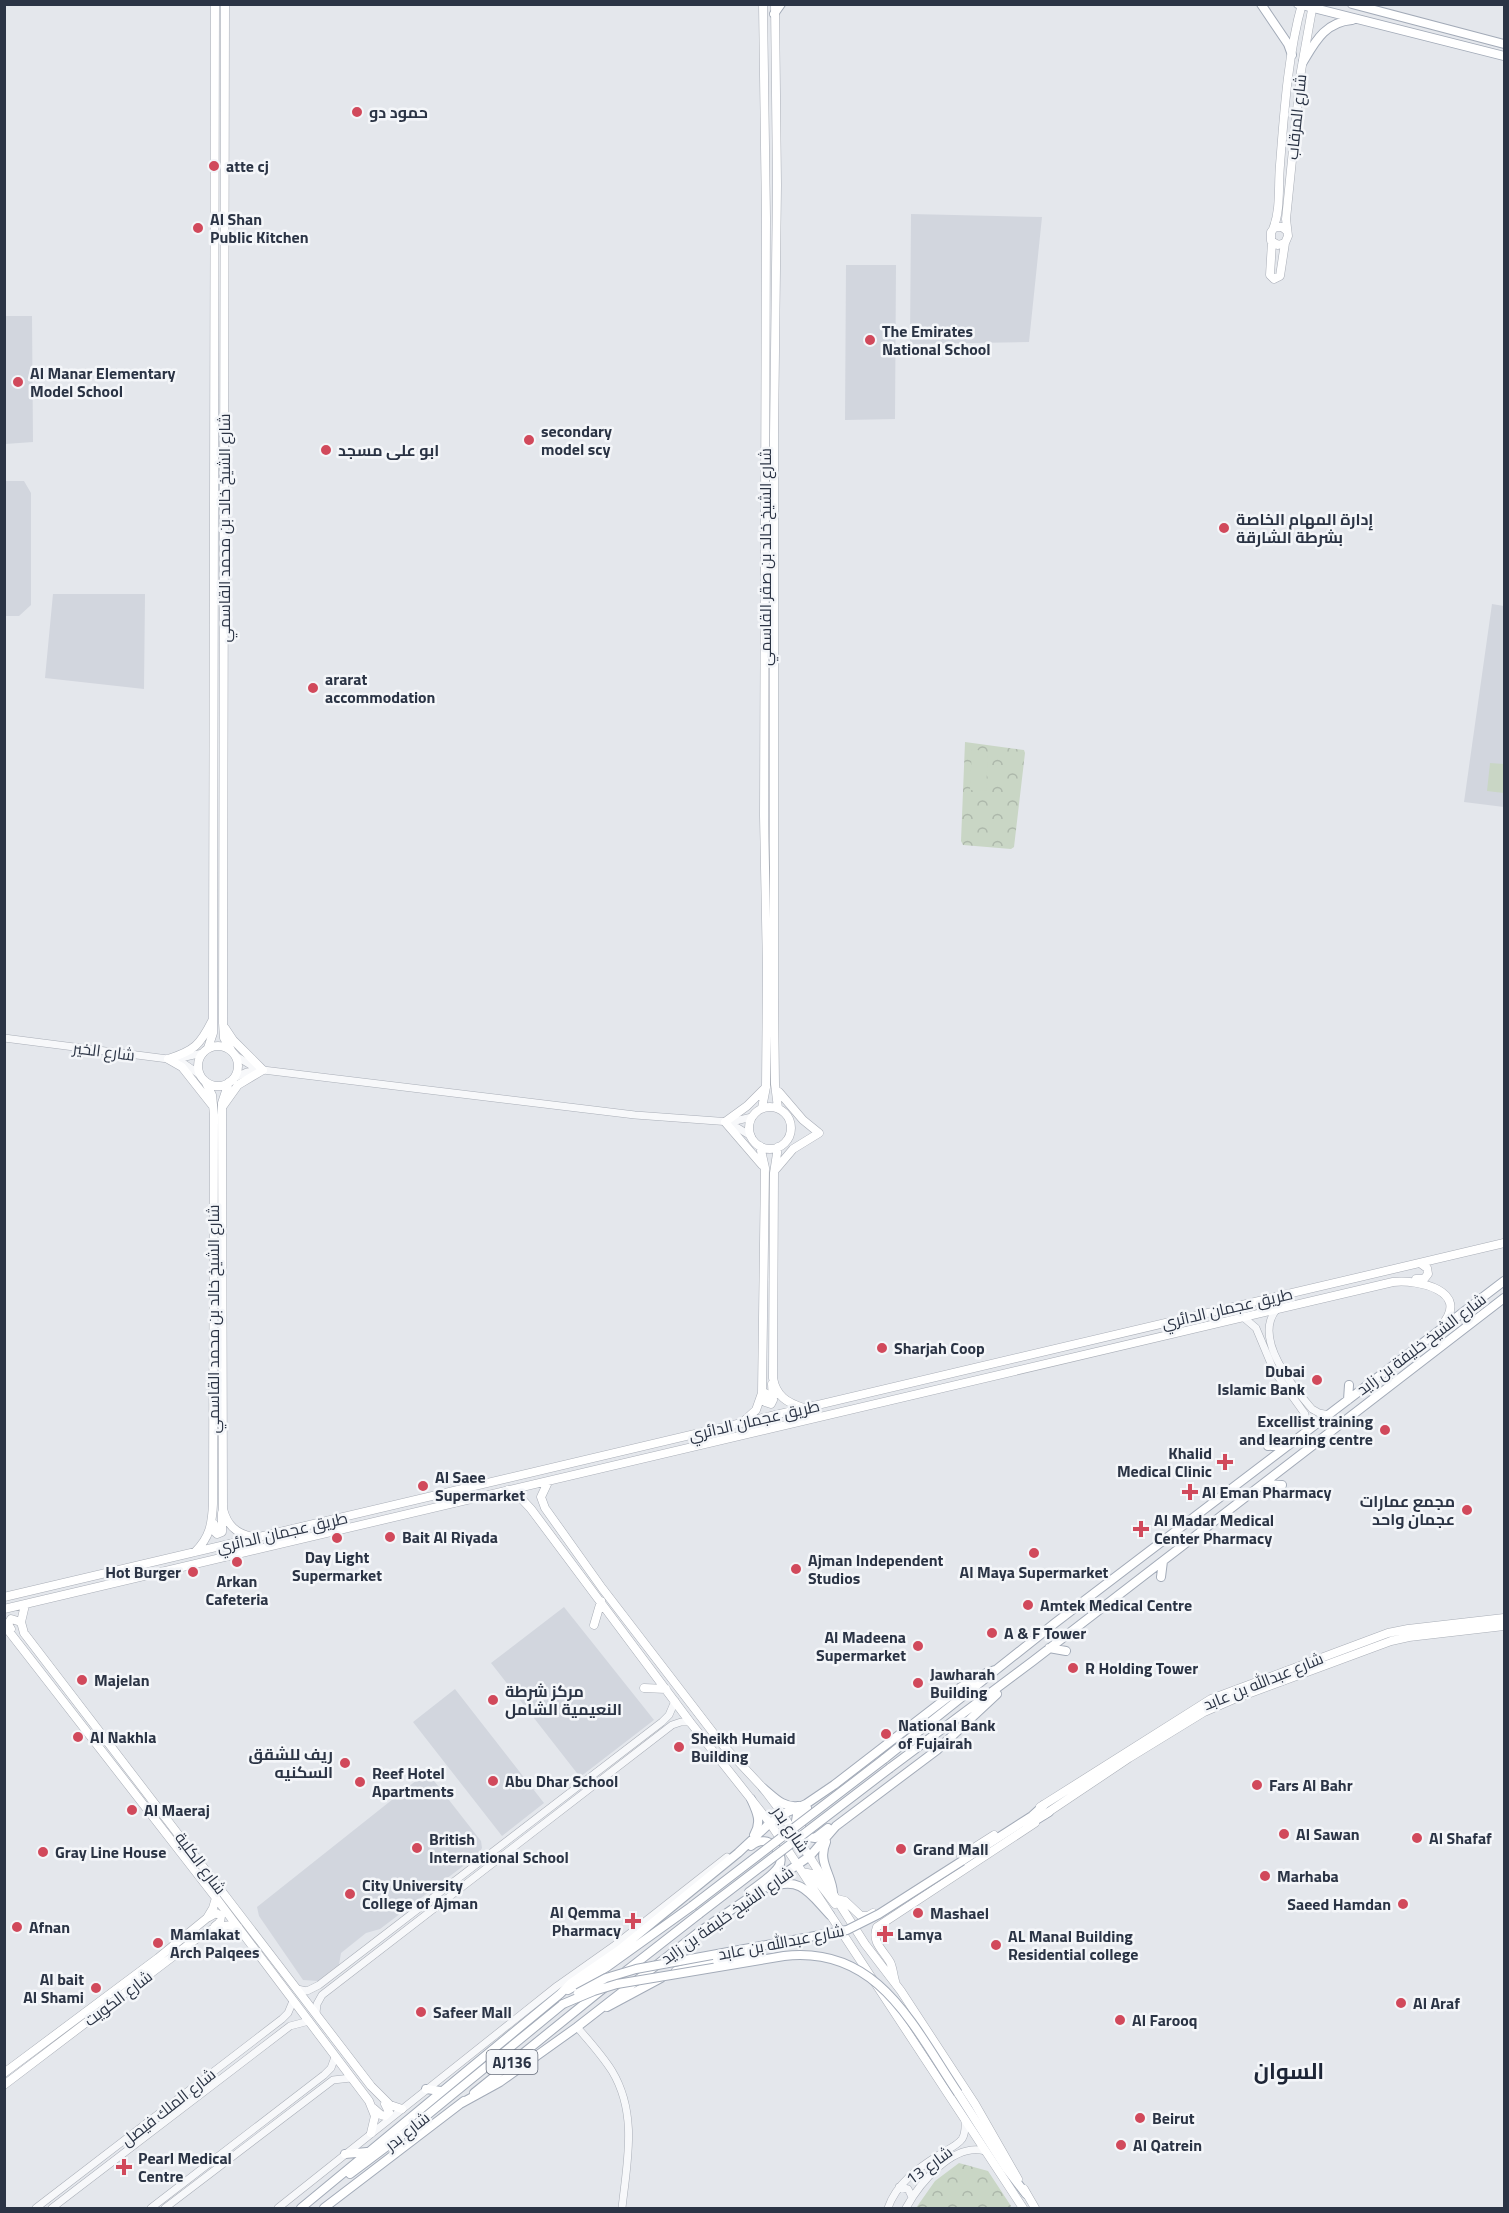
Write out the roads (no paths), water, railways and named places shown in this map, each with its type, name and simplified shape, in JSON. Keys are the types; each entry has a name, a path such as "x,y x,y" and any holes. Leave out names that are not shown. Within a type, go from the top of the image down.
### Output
{"main road":[{"name":"شارع الشيخ خالد بن محمد القاسمي","path":"205,1050 213,1033 215,4"},
{"name":"شارع الشيخ خالد بن محمد القاسمي","path":"225,4 222,1023 224,1038 233,1053"},
{"name":"شارع الشيخ خالد بن صقر القاسمي","path":"762,1108 766,1087 766,194 763,4"},
{"path":"774,9 781,4"},
{"path":"1262,4 1288,44 1292,55"},
{"path":"1300,5 1312,6 1504,56"},
{"name":"شارع المرقاب","path":"1273,229 1277,216 1280,165 1300,5"},
{"path":"1355,5 1504,44"},
{"name":"شارع المرقاب","path":"1287,231 1290,174 1312,6"},
{"name":"شارع الشيخ خالد بن صقر القاسمي","path":"774,9 777,185 775,298 778,733 774,853 775,1084 778,1108"},
{"path":"1303,62 1316,39 1325,30 1339,22 1355,19"},
{"path":"1282,227 1287,231 1280,276 1274,279 1270,275 1272,242 1270,234 1273,229 1282,227"},
{"path":"1272,242 1278,245 1286,243"},
{"path":"765,283 771,280 775,298"},
{"path":"214,413 217,420 218,440 224,439"},
{"path":"214,615 220,616 224,631"},
{"path":"765,838 769,861 772,860 774,853"},
{"path":"168,1059 194,1048 203,1038 213,1018"},
{"path":"168,1059 182,1067 218,1107 238,1085 262,1070 230,1036 222,1023"},
{"path":"221,1046 233,1053 238,1069 232,1080 218,1086 205,1081 199,1074 198,1062 205,1050 221,1046"},
{"name":"شارع الشيخ خالد بن محمد القاسمي","path":"205,1081 218,1107 224,1529 218,1534 214,1530 213,1504 218,1107 232,1080"},
{"path":"774,1173 793,1149 819,1133 798,1115 775,1084"},
{"path":"765,1168 752,1150 725,1122 747,1106 766,1087"},
{"path":"739,1424 752,1416 758,1408 763,1377 765,1168 760,1146 751,1136 749,1126 752,1117 762,1108 778,1108 789,1118 791,1130 786,1141 778,1147 769,1149 760,1146"},
{"path":"763,1377 765,1401 768,1404 773,1400 774,1173 778,1147"},
{"name":"طريق عجمان الدائري","path":"4,1597 1504,1243"},
{"path":"1388,1283 1400,1279 1425,1278 1428,1270 1420,1263"},
{"name":"طريق عجمان الدائري","path":"4,1609 1388,1283 1406,1281 1425,1283 1437,1289 1447,1298 1450,1315 1430,1338"},
{"path":"1462,1330 1504,1283"},
{"name":"شارع الشيخ خليفة بن زايد","path":"560,1994 607,1967 692,1906 884,1759 995,1670 1504,1283"},
{"name":"شارع الشيخ خليفة بن زايد","path":"324,2208 460,2104 699,1914 1050,1648 1504,1298"},
{"path":"1462,1330 1481,1321 1504,1304"},
{"path":"773,1378 783,1398 805,1408"},
{"path":"1348,1400 1349,1384"},
{"path":"1268,1446 1289,1445"},
{"name":"شارع بدر","path":"548,1482 542,1492 541,1501 559,1529 721,1743 763,1788 783,1814 865,1944 895,1983 975,2104 1035,2208"},
{"path":"1263,1484 1282,1485"},
{"path":"384,1518 400,1511 459,1497 462,1490"},
{"name":"شارع بدر","path":"508,1490 525,1501 690,1722 770,1823 1023,2208"},
{"path":"525,1501 534,1499 559,1529"},
{"name":"شارع الشيخ خالد بن محمد القاسمي","path":"194,1552 206,1540 210,1532 213,1504"},
{"path":"223,1509 226,1519 235,1530 246,1536 257,1538"},
{"path":"1161,1577 1162,1562"},
{"path":"594,1625 601,1601"},
{"path":"14,1636 8,1622 12,1619 21,1622 25,1605"},
{"name":"شارع عبدالله بن عابد","path":"598,2011 618,2003 670,1974 717,1961 830,1940 872,1922 1192,1710 1220,1695 1388,1633 1504,1618"},
{"name":"شارع الكلية","path":"21,1622 24,1633 383,2099 393,2107 402,2109"},
{"name":"شارع الكلية","path":"4,1625 216,1898 372,2107"},
{"name":"شارع عبدالله بن عابد","path":"835,1896 845,1900 861,1916 871,1915 1224,1702 1390,1641 1504,1626"},
{"path":"1050,1648 1066,1651"},
{"name":"شارع الشيخ خليفة بن زايد","path":"460,2104 492,2087 578,2027 699,1932 810,1856 837,1825 937,1750 1033,1661"},
{"name":"شارع الشيخ خليفة بن زايد","path":"301,2208 571,1983 619,1950 738,1853 770,1823 831,1788 961,1687 995,1670"},
{"path":"644,1688 666,1689"},
{"path":"880,1750 884,1739"},
{"path":"842,1771 859,1766"},
{"path":"763,1788 781,1803 791,1807 799,1806 831,1788"},
{"path":"831,1788 828,1793 800,1813 796,1821 812,1839 829,1827 850,1825"},
{"path":"752,1799 758,1815 758,1829 752,1840"},
{"name":"شارع عبدالله بن عابد","path":"880,1924 1015,1837 1047,1808"},
{"path":"835,1896 823,1862 822,1852 837,1825"},
{"path":"737,1906 744,1896 778,1867 781,1860 775,1848 764,1839 738,1853"},
{"name":"شارع عبدالله بن عابد","path":"563,2004 591,1985 628,1971 847,1930 879,1914 963,1863"},
{"path":"806,1877 807,1873 812,1874 837,1908 849,1917"},
{"path":"752,1895 783,1883 796,1884 806,1890 831,1915"},
{"name":"شارع الكويت","path":"4,2073 158,1958 207,1918 216,1898"},
{"path":"207,1918 216,1913 221,1916 220,1922 213,1927"},
{"path":"871,1915 866,1920 868,1926 880,1924"},
{"path":"880,1924 875,1938 892,1965 895,1983"},
{"path":"213,1927 226,1925 238,1927"},
{"name":"شارع الكويت","path":"4,2085 213,1927"},
{"path":"865,1944 888,1959"},
{"name":"شارع بدر","path":"335,2181 354,2171 387,2147 563,2004 617,1984 802,1954 830,1958 857,1968 888,1991 958,2092 1006,2168 1026,2194"},
{"path":"504,2040 506,2026"},
{"path":"426,2089 441,2091"},
{"path":"372,2107 381,2115 387,2115 388,2109 383,2099"},
{"path":"371,2133 375,2121 372,2107"},
{"path":"345,2154 367,2152"}],"street":[{"name":"شارع الخير","path":"4,1038 168,1059 187,1065 199,1074"},
{"path":"168,1059 186,1058 205,1050"},
{"path":"233,1053 248,1065 262,1070 635,1115 725,1122 752,1117"},
{"path":"232,1080 247,1072 262,1070"},
{"path":"725,1122 751,1136"},
{"path":"1276,1310 1269,1326 1274,1350 1280,1366 1301,1401 1306,1416 1307,1431"},
{"path":"1243,1317 1256,1328 1274,1371 1301,1401 1315,1411 1329,1415"},
{"path":"1256,1328 1262,1324 1269,1326"},
{"path":"297,1989 314,1989 339,1970 666,1719 675,1701"},
{"path":"316,2013 320,1998 345,1978 672,1725 690,1722"},
{"path":"637,1741 642,1743 642,1749"},
{"path":"278,2208 569,1976 615,1945 744,1843 752,1833 758,1815"},
{"path":"339,1970 340,1976 345,1978"},
{"name":"شارع الملك فيصل","path":"36,2208 282,2019 288,2013 293,2001"},
{"name":"شارع الملك فيصل","path":"52,2208 290,2026 298,2022 309,2021"},
{"path":"578,2027 612,2071 626,2105 629,2141 622,2208"},
{"path":"150,2208 328,2072 335,2057"},
{"path":"165,2208 333,2080 351,2078"},
{"path":"294,2097 300,2099 301,2104"},
{"name":"شارع 13","path":"888,2208 899,2187 926,2164 960,2142 965,2131 965,2121"},
{"name":"شارع 13","path":"906,2208 912,2197 934,2172 953,2157 970,2149 985,2151"},
{"path":"899,2187 908,2190 912,2197"}],"place":[{"name":"حمود دو","path":"357,112"},
{"name":"atte cj","path":"214,166"},
{"name":"Al Shan Public Kitchen","path":"198,228"},
{"name":"The Emirates National School","path":"870,340"},
{"name":"Al Manar Elementary Model School","path":"18,382"},
{"name":"secondary model scy","path":"529,440"},
{"name":"ابو علی مسجد","path":"326,450"},
{"name":"إدارة المهام الخاصة بشرطة الشارقة","path":"1224,528"},
{"name":"ararat accommodation","path":"313,688"},
{"name":"Sharjah Coop","path":"882,1348"},
{"name":"Dubai Islamic Bank","path":"1317,1380"},
{"name":"Excellist training and learning centre","path":"1385,1430"},
{"name":"Khalid Medical Clinic","path":"1225,1462"},
{"name":"Al Saee Supermarket","path":"423,1486"},
{"name":"Al Eman Pharmacy","path":"1190,1492"},
{"name":"مجمع عمارات عجمان واحد","path":"1467,1510"},
{"name":"Al Madar Medical Center Pharmacy","path":"1141,1529"},
{"name":"Bait Al Riyada","path":"390,1537"},
{"name":"Day Light Supermarket","path":"337,1538"},
{"name":"Al Maya Supermarket","path":"1034,1553"},
{"name":"Arkan Cafeteria","path":"237,1562"},
{"name":"Ajman Independent Studios","path":"796,1569"},
{"name":"Hot Burger","path":"193,1572"},
{"name":"Amtek Medical Centre","path":"1028,1605"},
{"name":"A & F Tower","path":"992,1633"},
{"name":"Al Madeena Supermarket","path":"918,1646"},
{"name":"R Holding Tower","path":"1073,1668"},
{"name":"Majelan","path":"82,1680"},
{"name":"Jawharah Building","path":"918,1683"},
{"name":"مركز شرطة النعيمية الشامل","path":"493,1700"},
{"name":"National Bank of Fujairah","path":"886,1734"},
{"name":"Al Nakhla","path":"78,1737"},
{"name":"Sheikh Humaid Building","path":"679,1747"},
{"name":"ريف للشقق السكنيه","path":"345,1763"},
{"name":"Abu Dhar School","path":"493,1781"},
{"name":"Reef Hotel Apartments","path":"360,1782"},
{"name":"Fars Al Bahr","path":"1257,1785"},
{"name":"Al Maeraj","path":"132,1810"},
{"name":"Al Sawan","path":"1284,1834"},
{"name":"Al Shafaf","path":"1417,1838"},
{"name":"British International School","path":"417,1848"},
{"name":"Grand Mall","path":"901,1849"},
{"name":"Gray Line House","path":"43,1852"},
{"name":"Marhaba","path":"1265,1876"},
{"name":"City University College of Ajman","path":"350,1894"},
{"name":"Saeed Hamdan","path":"1403,1904"},
{"name":"Mashael","path":"918,1913"},
{"name":"Al Qemma Pharmacy","path":"633,1921"},
{"name":"Afnan","path":"17,1927"},
{"name":"Lamya","path":"885,1934"},
{"name":"Mamlakat Arch Palqees","path":"158,1943"},
{"name":"AL Manal Building Residential college","path":"996,1945"},
{"name":"Al bait Al Shami","path":"96,1988"},
{"name":"Al Araf","path":"1401,2003"},
{"name":"Safeer Mall","path":"421,2012"},
{"name":"Al Farooq","path":"1120,2020"},
{"name":"Beirut","path":"1140,2118"},
{"name":"Al Qatrein","path":"1121,2145"},
{"name":"Pearl Medical Centre","path":"124,2167"}],"district":[{"name":"السوان","path":"1289,2071"}]}
